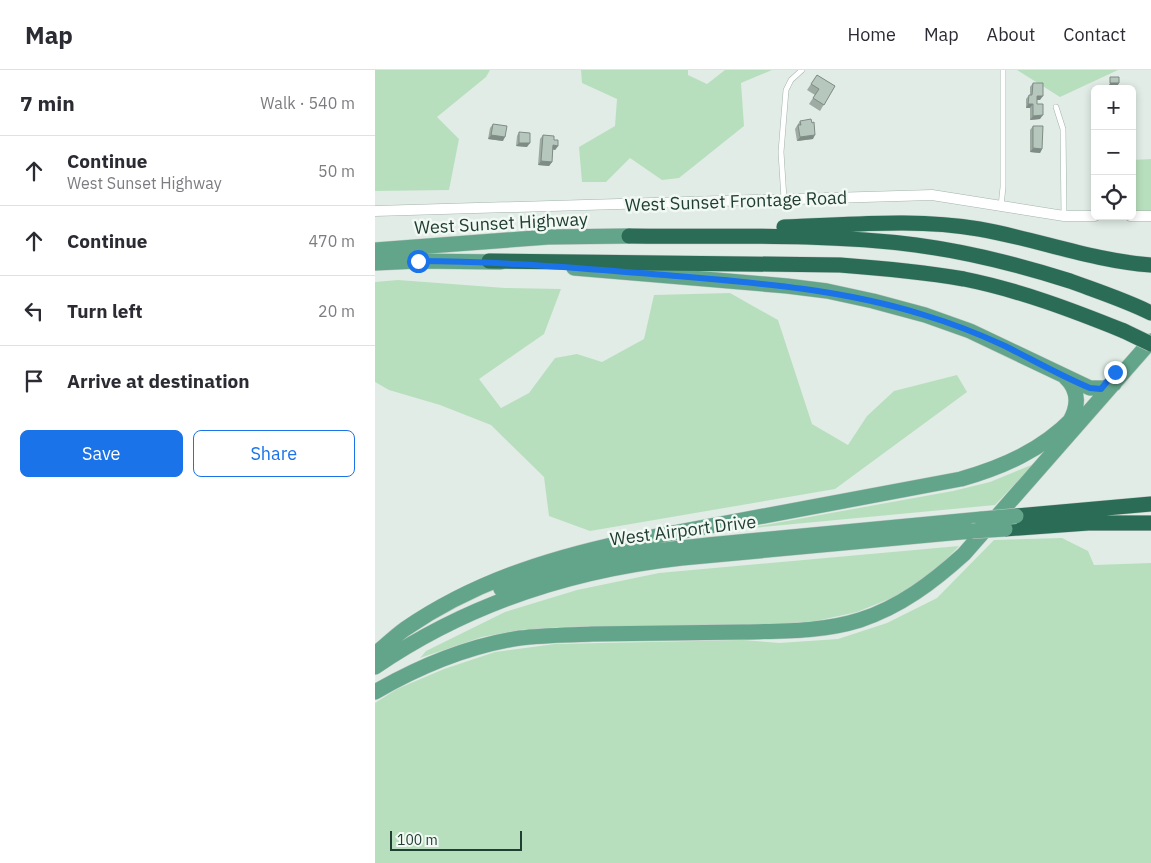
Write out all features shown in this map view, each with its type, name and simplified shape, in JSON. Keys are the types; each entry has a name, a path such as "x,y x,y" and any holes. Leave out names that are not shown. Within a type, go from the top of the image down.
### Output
{"highway":[{"path":"629,236 748,229 928,223 980,229 1100,257 1151,266"},
{"path":"629,236 840,238 917,245 982,257 1044,273 1146,310"},
{"path":"489,262 840,265 885,268 948,277 996,287 1034,298 1124,331 1151,343"},
{"path":"1015,516 1151,504"},
{"path":"1005,528 1088,523 1151,523"}],"main road":[{"name":"West Sunset Highway","path":"375,250 548,237 629,236"},
{"name":"West Sunset Highway","path":"375,262 489,262 787,286 851,296 912,311 961,328 1003,345 1090,388 1107,386"},
{"path":"375,692 416,670 466,650 519,638 600,634 816,629 860,620 896,605 928,584 964,554 1107,386 1151,331"},
{"path":"375,654 404,630 441,607 486,584 533,565 625,542 961,480 986,472 1019,458 1040,445 1070,421 1151,343"},
{"path":"1057,372 1068,381 1075,392 1076,408 1070,421"},
{"name":"West Airport Drive","path":"375,654 437,617 486,595 537,576 624,554 1015,516"},
{"name":"West Airport Drive","path":"375,667 417,640 474,612 542,585 591,572 673,559 1005,528"}],"street":[{"name":"West Sunset Frontage Road","path":"375,211 932,195 1064,216 1091,216"},
{"path":"1136,216 1151,216"}],"lane":[{"path":"784,199 781,152 786,90 787,85 801,70"},
{"path":"1001,206 1003,187 1003,70"},
{"path":"1056,107 1063,129 1064,216"}],"green space":[{"path":"375,70 490,70 486,77 437,117 459,139 449,190 375,191"},
{"path":"581,70 688,70 688,75 707,84 725,70 772,70 741,83 744,126 679,178 662,180 630,158 606,182 582,182 579,147 615,126 617,99 582,83"},
{"path":"1017,70 1118,70 1060,97"},
{"path":"1151,159 1151,213 1136,213 1136,160"},
{"path":"398,280 505,288 561,289 544,334 479,379 501,408 529,393 555,358 577,354 602,362 644,339 654,295 730,293 778,320 812,424 848,445 867,416 894,391 957,375 967,392 835,489 590,531 549,516 544,477 491,425 440,405 389,390 375,382 375,282"},
{"path":"1034,464 995,505 742,529 953,491 990,482"},
{"path":"1062,538 1088,551 1094,565 1151,563 1151,863 375,863 375,703 397,689 444,669 495,652 555,644 744,640 779,643 838,639 887,623 937,598 994,540"},
{"path":"959,546 934,572 894,597 857,612 816,621 771,625 559,627 519,630 482,637 420,658 426,651 505,612 577,590 659,573"}],"building":[{"path":"817,75 835,86 824,105 813,98 819,89 811,84"},
{"path":"1110,77 1119,77 1119,83 1110,83"},
{"path":"1033,83 1043,83 1043,96 1037,96 1037,104 1043,104 1043,115 1033,116 1033,104 1028,104 1029,95 1032,95"},
{"path":"811,119 812,123 814,122 815,135 800,137 798,125 801,125 800,121"},
{"path":"493,124 507,126 505,137 491,135"},
{"path":"1033,126 1043,126 1042,149 1033,148"},
{"path":"519,132 530,133 530,143 519,143"},
{"path":"543,135 554,136 554,140 558,140 558,146 553,145 552,162 541,161"}],"route":[{"path":"418,261 489,262 732,281 827,291 925,315 1003,345 1093,389 1101,389 1115,372"}]}
